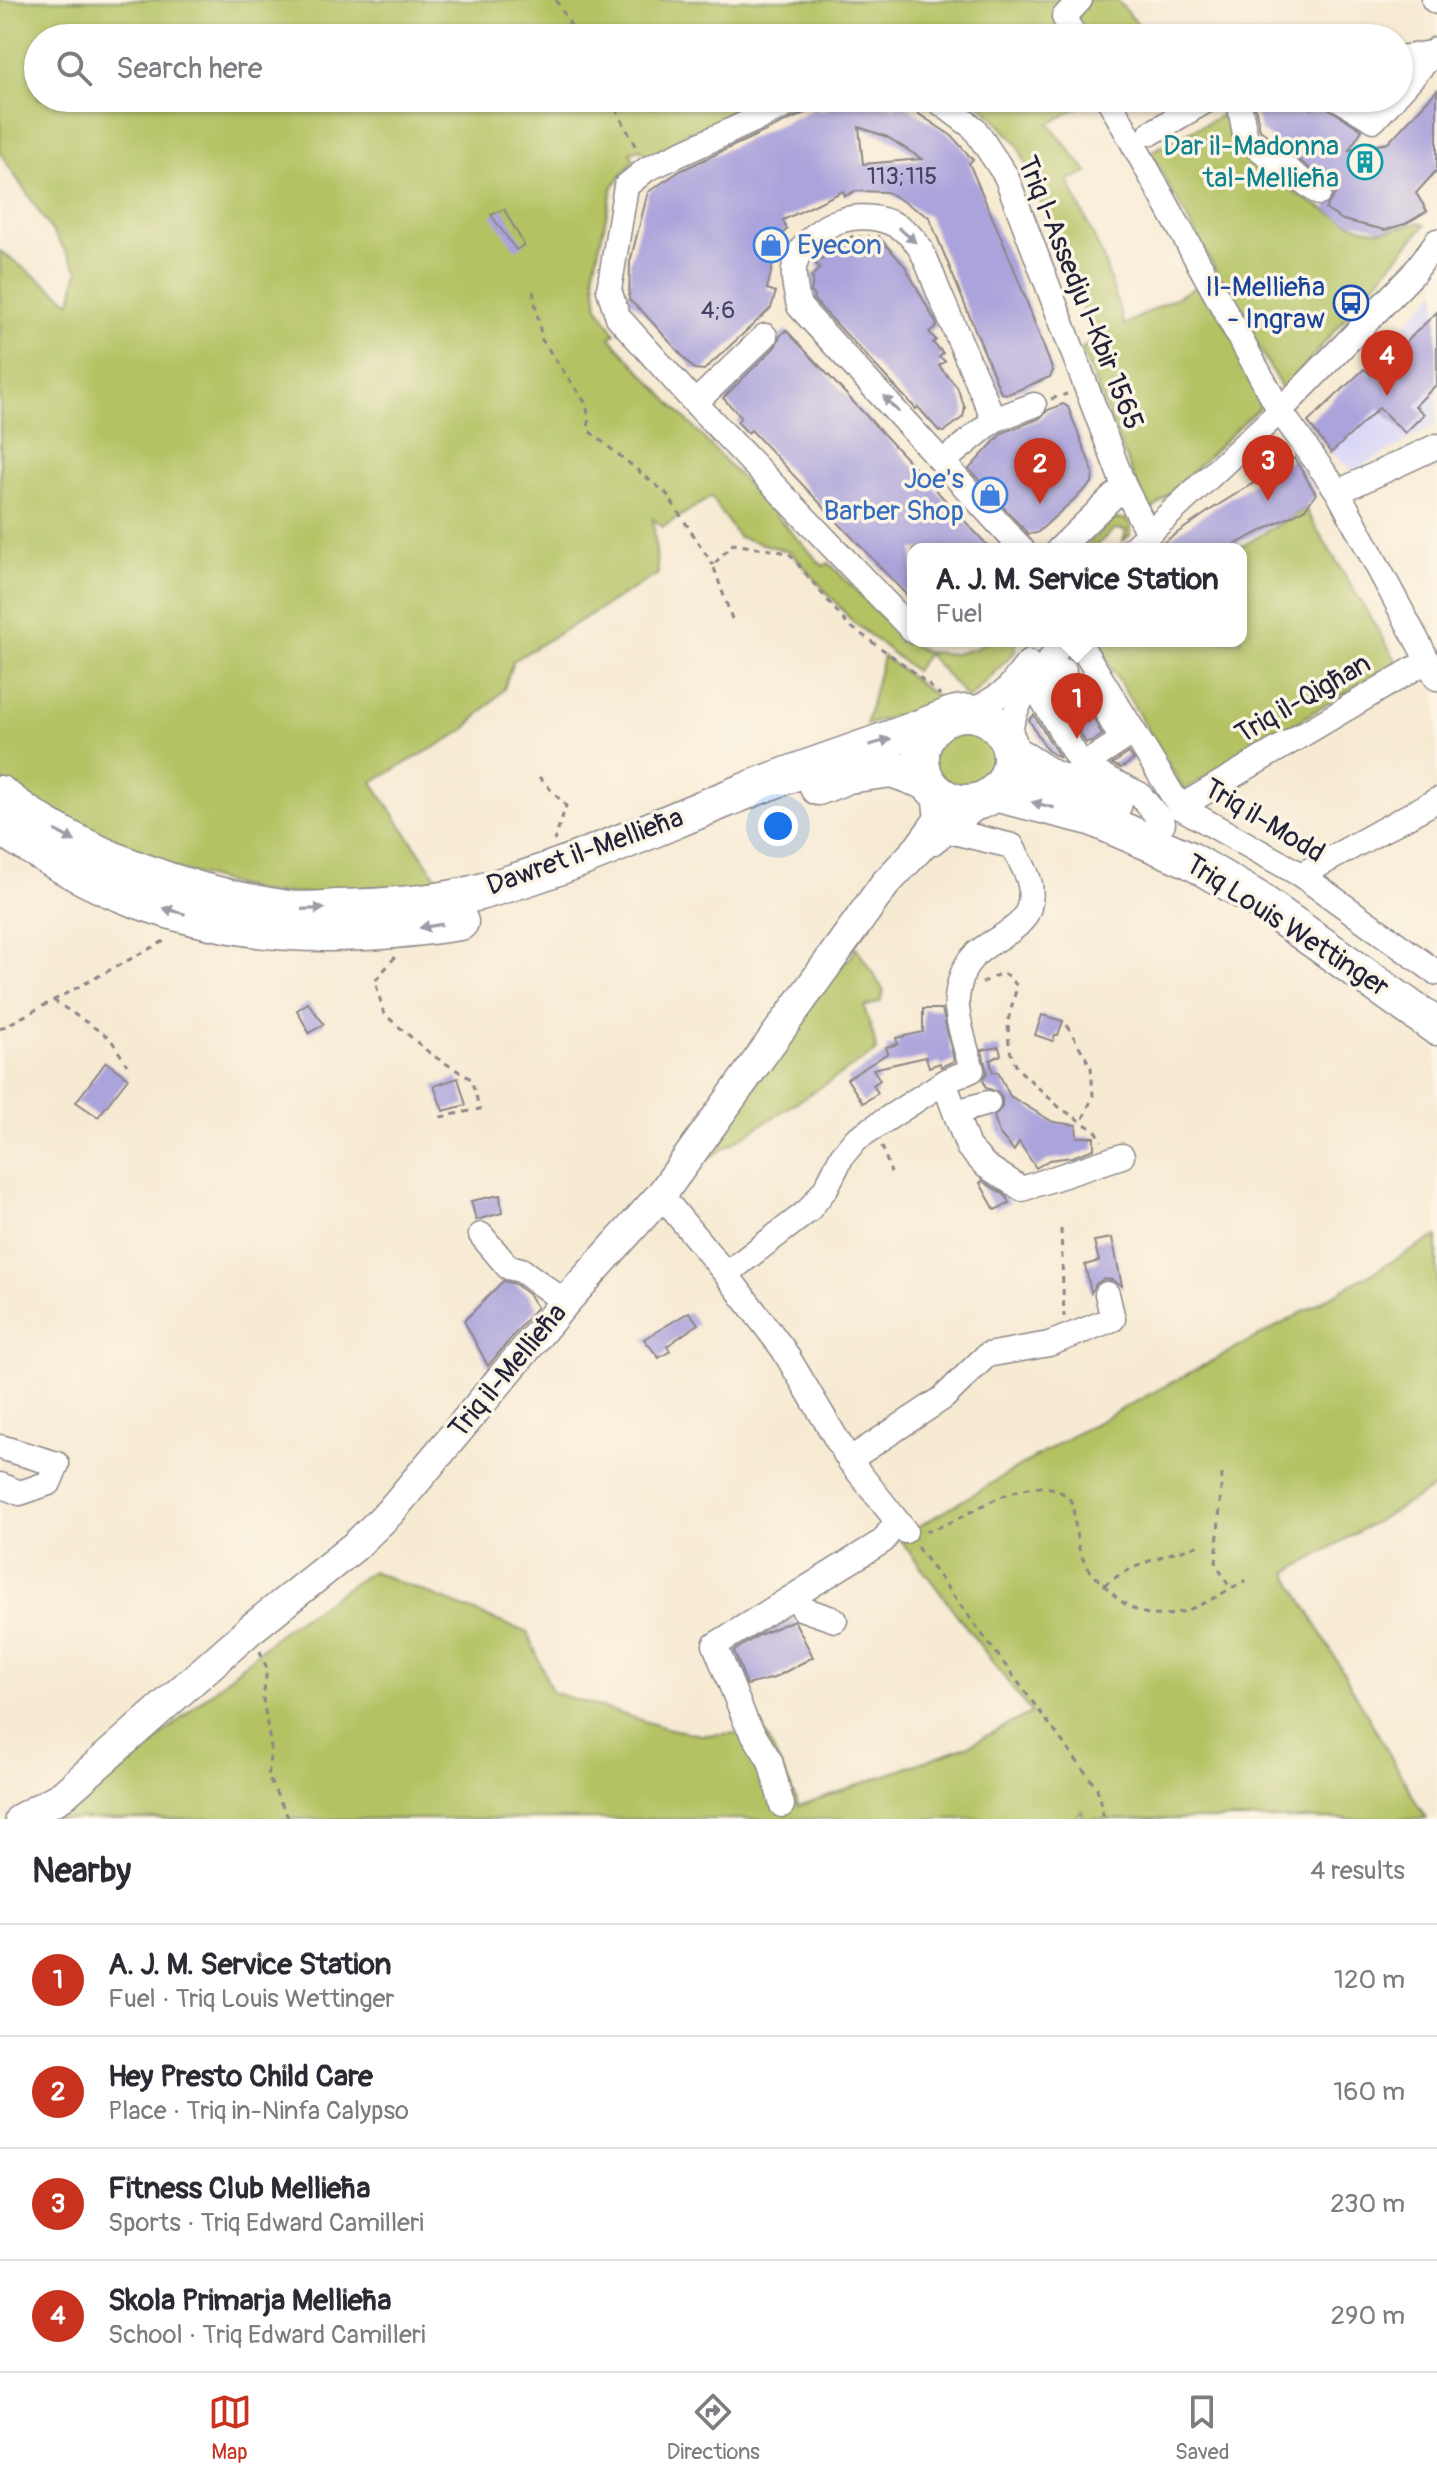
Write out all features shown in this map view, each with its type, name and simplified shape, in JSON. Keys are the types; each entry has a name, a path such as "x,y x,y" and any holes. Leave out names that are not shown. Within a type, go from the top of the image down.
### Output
{"highway":[{"path":"957,716 988,719 1000,729 1009,747 1010,769 1005,780 988,796 966,803 948,800 932,787 921,764 921,748 928,733 957,716"},
{"name":"Dawret il-Mellieħa","path":"0,794 66,838 166,880 214,894 291,910 424,902 462,896 545,871 811,765 957,716"},
{"name":"Triq Louis Wettinger","path":"1009,747 1051,778 1172,815 1202,842 1290,898 1437,1004"},
{"name":"Dawret il-Mellieħa","path":"0,827 111,890 172,911 250,930 290,934 397,931 462,921 535,900 848,775 892,769 932,787"},
{"name":"Triq Louis Wettinger","path":"988,796 1091,817 1190,860 1255,898 1437,1027"}],"main road":[{"name":"Triq il-Mellieħa","path":"20,1819 62,1796 251,1629 355,1546 390,1512 565,1302 661,1195 885,884 919,848 940,819 932,787"},
{"name":"Triq il-Mellieħa","path":"919,848 988,796"}],"street":[{"path":"1413,56 1436,52"},
{"path":"1413,77 1436,52"},
{"path":"771,112 647,169 626,186 609,290 618,317 695,403 907,625"},
{"name":"Triq l-Assedju l-Kbir 1565","path":"953,112 974,128 1006,176 1124,486 1140,541"},
{"path":"1116,112 1280,411 1338,492 1427,632 1426,673"},
{"path":"1151,133 1187,112"},
{"path":"1239,112 1246,139 1319,193"},
{"path":"1361,112 1374,120 1381,112"},
{"path":"994,420 918,244 892,221 874,217 837,223 817,232 800,251 791,273 799,306 1017,543"},
{"path":"1140,541 1280,411 1413,274 1437,241"},
{"path":"1413,274 1437,257"},
{"path":"695,403 765,336"},
{"path":"944,461 994,420 1034,405"},
{"path":"1338,492 1437,446"},
{"path":"1065,543 1124,486"},
{"path":"957,716 1006,691 1061,649"},
{"path":"1009,747 1011,718 1018,703 1061,649"},
{"path":"1061,649 1081,670 1122,740 1082,766"},
{"path":"1061,649 1041,697 1082,766 1139,794 1172,815"},
{"name":"Triq il-Modd","path":"1061,649 1172,815 1301,875 1437,973"},
{"name":"Triq il-Qigħan","path":"1172,815 1426,673"},
{"path":"1301,875 1437,800"},
{"path":"726,1274 808,1211 856,1139 944,1082 972,1070 956,1008 960,984 969,961 1021,923 1027,911 1030,889 1012,846 945,830"},
{"path":"944,1082 968,1147 983,1177"},
{"path":"956,1112 988,1103"},
{"path":"968,1147 986,1166 1022,1189 1118,1158"},
{"path":"661,1195 783,1349 849,1460 900,1525"},
{"path":"481,1235 508,1267 521,1270 565,1302"},
{"path":"849,1460 943,1398 987,1355 1049,1344 1113,1319 1107,1294"},
{"path":"0,1447 57,1464 49,1483 20,1493 0,1485"},
{"path":"782,1805 770,1761 746,1722 715,1645 803,1609 883,1541 894,1525 900,1525"},
{"path":"803,1609 835,1620"}],"path":[{"path":"556,0 570,24"},
{"path":"617,112 647,169"},
{"path":"533,291 542,340 587,405 589,431 666,493 713,565 732,619"},
{"path":"1034,405 1085,387"},
{"path":"713,565 733,544 789,553 847,624 910,669 957,716"},
{"path":"539,777 566,806 553,845 539,853 545,871"},
{"path":"0,1029 164,941 172,911"},
{"path":"397,931 400,952 375,981 384,1014 432,1055 471,1079 480,1109 436,1118"},
{"path":"956,1008 976,986 1001,973 1009,976 1017,986 1008,1021 1009,1048 1017,1068 1059,1107 1097,1132 1118,1158"},
{"path":"53,1000 110,1038 127,1065"},
{"path":"1067,1025 1091,1067 1093,1096 1082,1121"},
{"path":"876,1127 891,1173"},
{"path":"1061,1229 1064,1323 1089,1329"},
{"path":"1222,1474 1216,1564 1230,1588"},
{"path":"900,1525 920,1533 949,1523 996,1497 1026,1489 1056,1490 1067,1495 1071,1501 1084,1562 1120,1602 1139,1614 1159,1616 1180,1612 1246,1580"},
{"path":"900,1525 1097,1788 1104,1819"},
{"path":"1104,1585 1146,1560 1199,1545"},
{"path":"251,1629 267,1669 263,1699 271,1748 268,1777 289,1819"}],"shaded area":[{"path":"1437,291 1437,424 1353,471 1331,453 1308,422 1364,369"}],"green space":[{"path":"0,0 1117,0 1138,24 24,24 24,112 730,112 726,114 728,117 692,135 689,131 684,134 685,138 648,156 640,149 630,152 634,160 613,186 594,270 598,307 615,333 610,338 823,566 829,563 907,642 907,647 954,654 978,647 1015,647 1015,652 968,699 927,653 915,671 852,621 791,552 738,537 711,497 663,527 653,519 658,574 513,661 504,689 462,732 372,782 443,887 375,894 263,893 144,859 22,797 0,778 0,251 71,302 78,270 0,153"},
{"path":"989,112 1070,112 1049,124 1088,173 1068,180 1103,257 1124,325 1203,283 1267,400 1153,509 1147,509 1081,349 1095,341 1018,145"},
{"path":"1230,112 1229,129 1234,147 1255,167 1294,192 1364,228 1392,229 1419,222 1425,225 1283,391 1150,152"},
{"path":"1305,509 1397,662 1184,790 1099,647 1247,647 1247,543"},
{"path":"1115,519 1125,519 1130,524 1130,535 1123,541 1126,530 1115,529 1099,543 1089,543"},
{"path":"883,656 942,701 866,725"},
{"path":"963,726 987,736 997,760 987,784 963,794 939,784 929,760 939,736"},
{"path":"856,947 884,991 880,1002 864,1007 876,1052 698,1165 842,962 850,959"},
{"path":"1437,1236 1437,1486 1287,1573 1426,1819 1083,1819 1082,1811 1074,1819 51,1819 78,1808 283,1630 372,1571 528,1633 552,1692 666,1728 701,1735 765,1732 799,1806 967,1746 1031,1713 899,1538 1073,1435 1283,1323"}],"building":[{"name":"Dar il-Madonna tal-Mellieħa","path":"1437,90 1437,170 1416,193 1427,211 1405,224 1385,230 1343,220 1325,209 1338,190 1260,130 1256,112 1334,112 1362,130 1349,150 1388,143"},
{"path":"807,112 916,112 952,136 973,160 969,163 1053,371 1050,377 1008,394 1001,393 929,217 887,192 855,191 845,196 843,191 783,220 787,229 779,238 767,289 776,292 771,308 704,370 694,369 629,300 630,262 648,192 680,171","holes":["859,127 887,137 922,159 863,164"]},
{"path":"504,209 524,245 516,250 491,215"},
{"path":"852,236 855,240 860,236 864,240 869,236 873,241 878,236 905,266 935,321 937,326 929,332 936,340 933,343 943,353 939,357 945,361 939,366 957,387 965,408 963,417 944,432 939,431 918,407 916,409 813,299 811,277 820,268 816,264 841,240 845,242"},
{"path":"1437,312 1437,384 1415,406 1424,414 1405,433 1379,408 1331,453 1308,422 1364,369 1371,375"},
{"path":"786,330 985,543 907,543 907,596 751,430 748,433 737,422 741,417 723,398 775,347"},
{"path":"1063,404 1068,407 1093,472 1092,483 1037,533 1028,534 969,469 1002,433 1039,419 1048,410"},
{"path":"1294,458 1316,494 1305,509 1238,543 1163,543"},
{"path":"1081,680 1096,703 1092,714 1102,735 1090,743 1086,743 1060,699"},
{"path":"1034,715 1060,758 1047,750 1029,720"},
{"path":"1129,753 1134,760 1121,768 1112,764"},
{"path":"308,1003 324,1024 309,1033 297,1010"},
{"path":"923,1009 942,1009 954,1061 941,1067 940,1063 929,1067 926,1057 873,1069 880,1080 873,1085 878,1093 863,1103 847,1079 888,1053 886,1047 898,1044 896,1038 923,1032"},
{"path":"1042,1015 1063,1021 1053,1041 1035,1035"},
{"path":"999,1047 1001,1055 990,1060 993,1072 998,1072 1010,1096 1053,1122 1076,1125 1077,1137 1094,1137 1094,1149 1072,1157 1049,1160 1036,1168 1019,1142 1014,1151 999,1133 994,1116 1002,1107 1002,1098 998,1092 986,1088 983,1080 987,1072 982,1050"},
{"path":"106,1062 128,1078 98,1117 76,1102"},
{"path":"458,1078 466,1105 443,1111 434,1086"},
{"path":"982,1181 1006,1196 1009,1203 995,1210 980,1183"},
{"path":"500,1195 502,1213 476,1220 471,1201"},
{"path":"1112,1238 1122,1286 1104,1279 1096,1284 1091,1293 1085,1265 1099,1261 1094,1241"},
{"path":"503,1281 515,1284 528,1294 537,1307 488,1366 464,1321"},
{"path":"689,1312 698,1324 667,1346 670,1351 659,1358 644,1339"},
{"path":"794,1620 813,1657 774,1678 747,1685 734,1651 759,1635"}],"place":[{"name":"Dar il-Madonna tal-Mellieħa","path":"1365,162"},
{"name":"Eyecon","path":"771,245"},
{"name":"Il-Mellieħa - Ingraw","path":"1351,303"},
{"name":"Skola Primarja Mellieħa","path":"1387,396"},
{"name":"Joe's Barber Shop","path":"990,495"},
{"name":"Fitness Club Mellieħa","path":"1268,501"},
{"name":"Hey Presto Child Care","path":"1040,504"},
{"name":"A. J. M. Service Station","path":"1077,739"}]}
